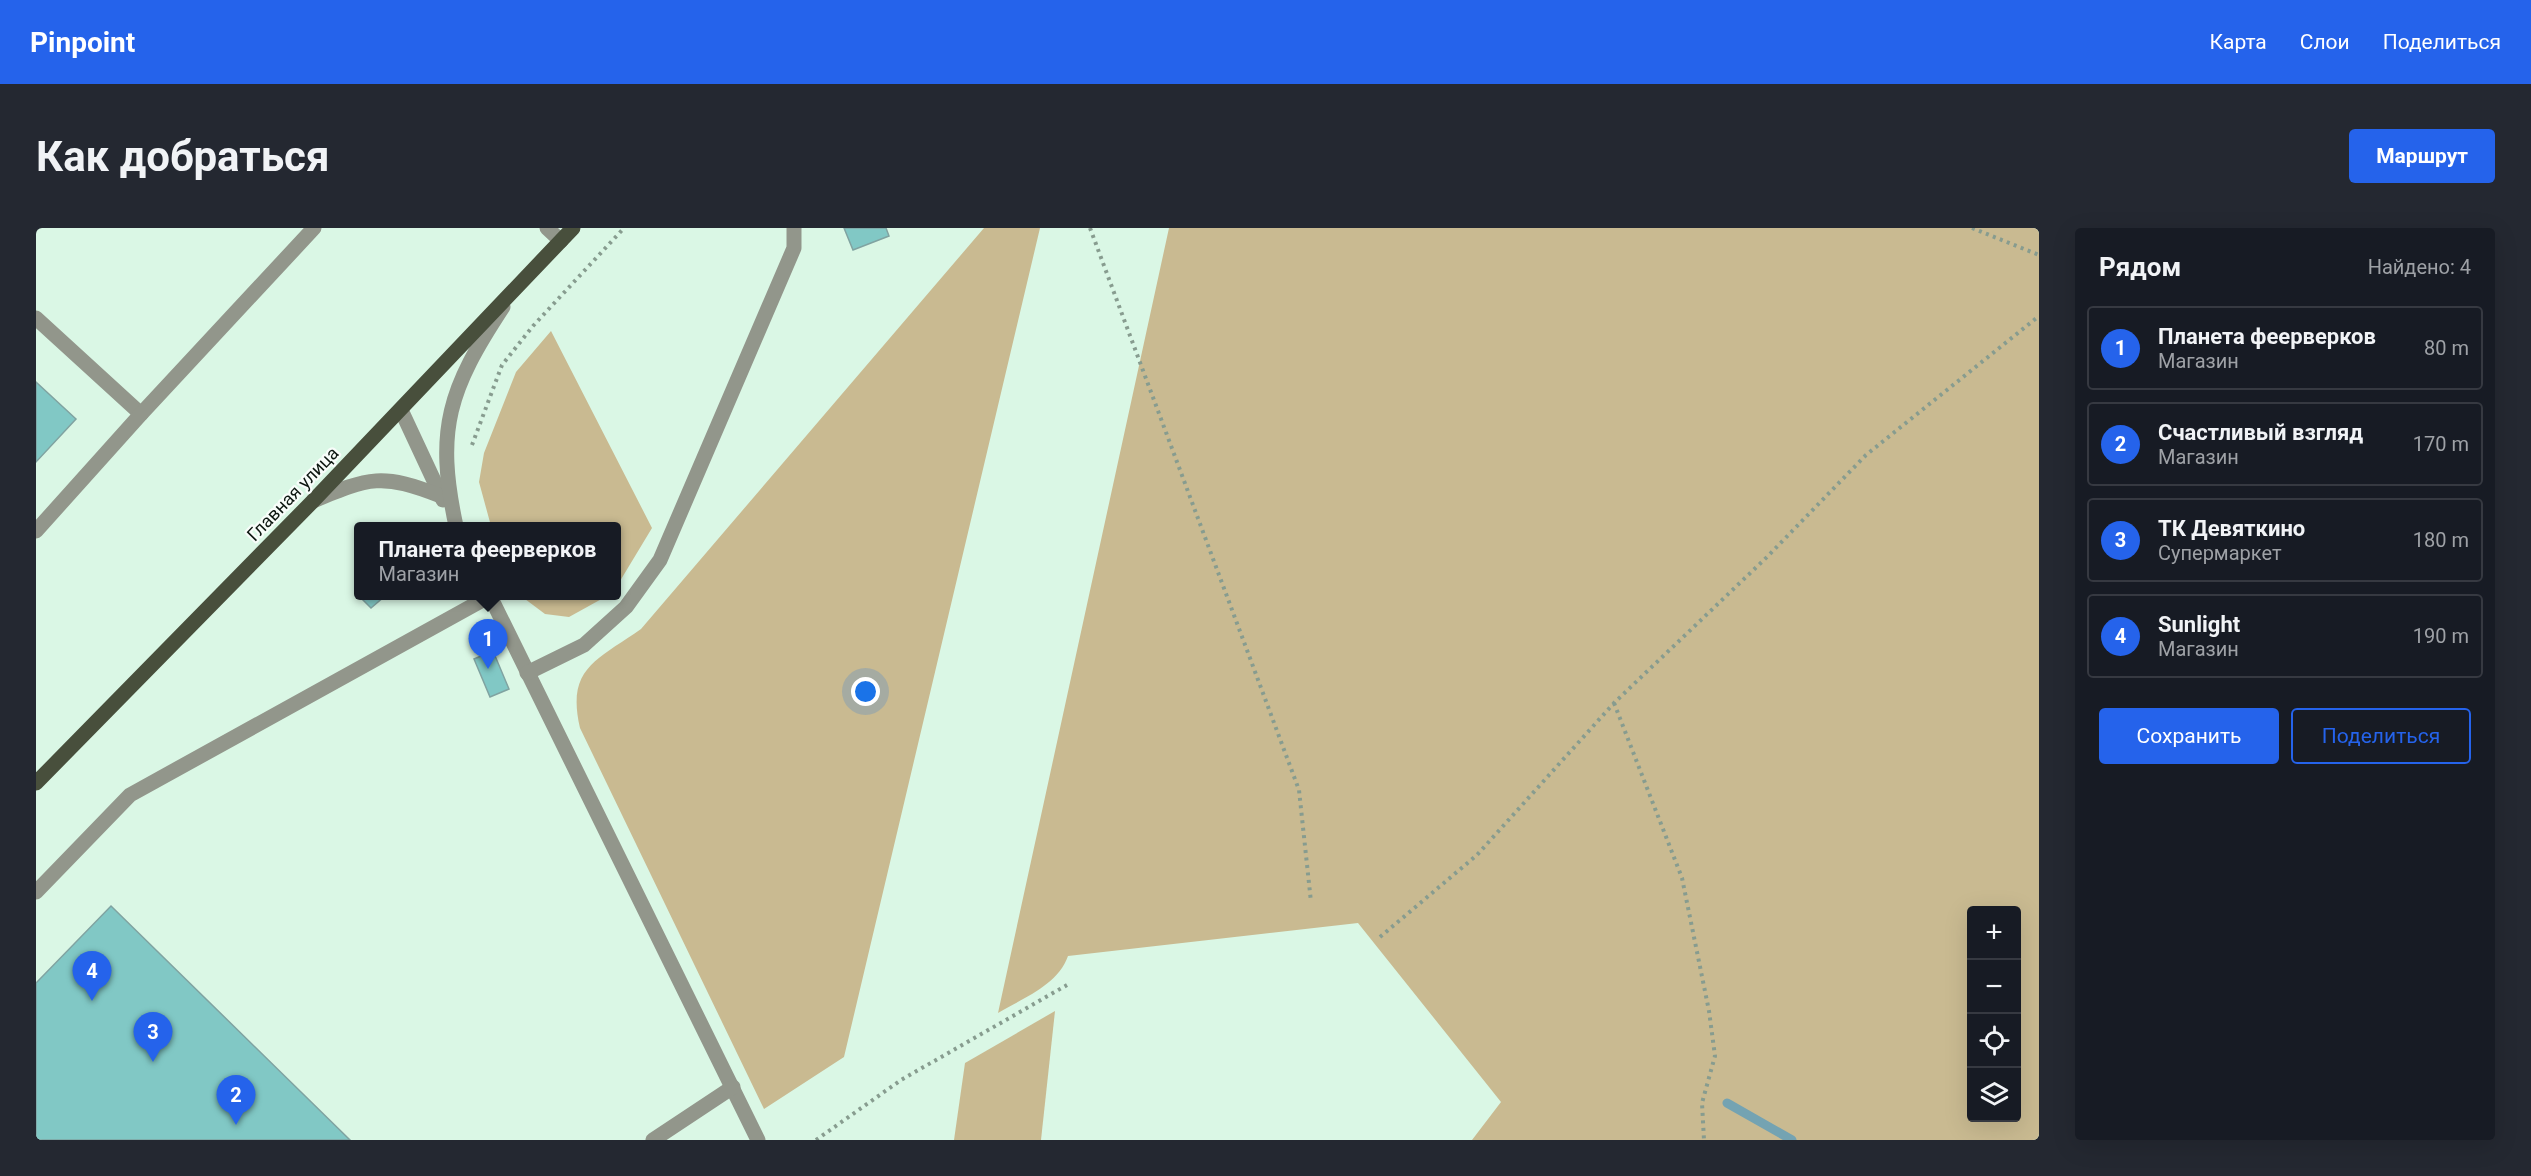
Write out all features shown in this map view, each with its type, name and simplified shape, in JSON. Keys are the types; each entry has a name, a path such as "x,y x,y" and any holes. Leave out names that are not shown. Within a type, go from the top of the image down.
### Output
{"main road":[{"name":"Главная улица","path":"36,783 313,501 573,228"}],"street":[{"path":"36,531 314,228"},
{"path":"547,228 561,242"},
{"path":"527,674 584,645 626,607 660,560 794,248 794,228"},
{"path":"455,522 449,493 446,458 449,413 462,376 480,342 514,291"},
{"path":"36,318 141,414"},
{"path":"401,410 454,522"},
{"path":"313,501 357,482 386,480 412,485 441,496"},
{"path":"36,892 130,795 483,600"},
{"path":"492,600 758,1140"},
{"path":"654,1140 733,1087"}],"path":[{"path":"471,447 502,365 533,326 624,228"},
{"path":"1090,228 1299,790 1311,902"},
{"path":"1972,228 2039,255"},
{"path":"1380,937 1477,855 1614,703 1767,557 1866,456 2039,316"},
{"path":"1614,703 1682,878 1689,911 1715,1056 1702,1103 1704,1140"},
{"path":"816,1140 901,1080 1066,985"}],"shaded area":[{"path":"984,228 1040,228 844,1057 764,1109 580,728 577,692 589,668 611,649 641,629"},
{"path":"1169,228 2039,228 2039,1140 1472,1140 1501,1102 1358,923 1068,956 1063,966 1048,983 998,1013"},
{"path":"551,331 652,528 621,579 621,522 490,522 479,482 484,453 516,372"},
{"path":"526,600 600,600 569,617 545,614"},
{"path":"1055,1011 1041,1140 954,1140 965,1063"}],"building":[{"path":"844,228 886,228 889,236 853,250"},
{"path":"36,382 76,419 36,462"},
{"path":"363,600 380,600 371,608"},
{"path":"493,651 509,689 490,697 474,659"},
{"path":"111,906 350,1140 36,1140 36,983"}],"waterway":[{"path":"1727,1103 1792,1140"}],"place":[{"name":"Планета феерверков","path":"488,669"},
{"name":"Sunlight","path":"92,1001"},
{"name":"ТК Девяткино","path":"153,1062"},
{"name":"Счастливый взгляд","path":"236,1125"}]}
